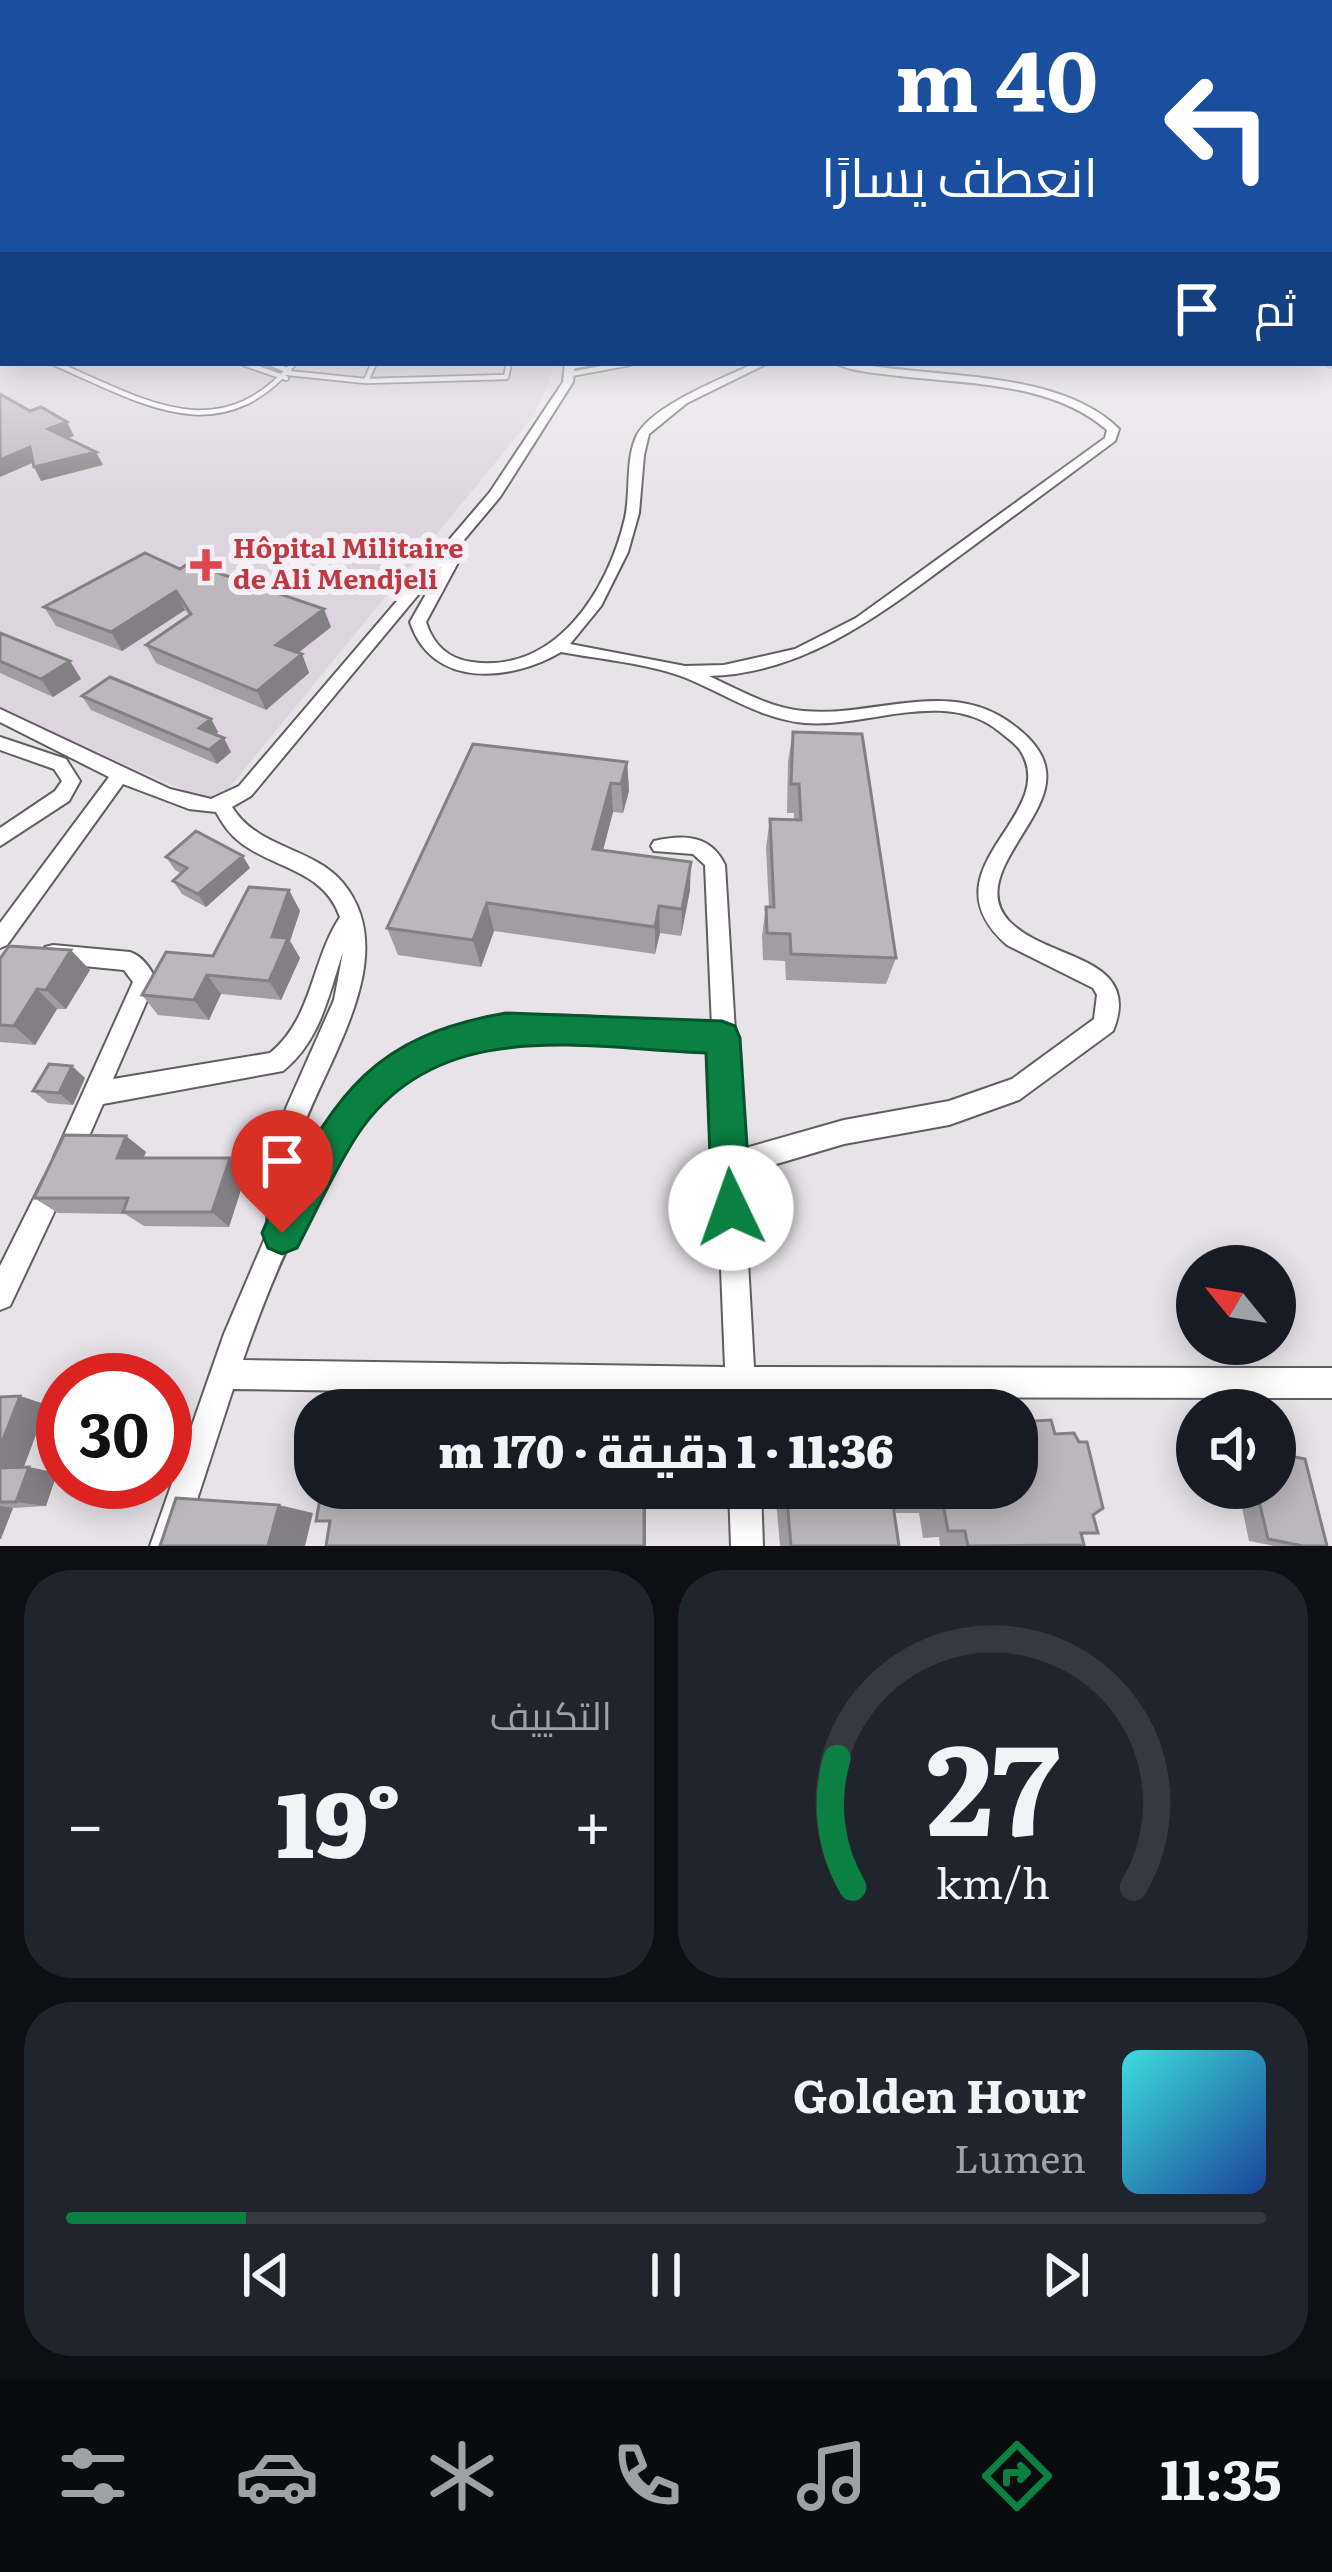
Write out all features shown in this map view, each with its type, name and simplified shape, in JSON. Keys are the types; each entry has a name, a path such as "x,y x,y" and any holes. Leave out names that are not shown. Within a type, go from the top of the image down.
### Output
{"street":[{"path":"570,368 473,522 418,622 423,643 440,657 470,668 501,668 534,661 561,647 595,607 630,524 644,433 702,390 754,367"},
{"path":"685,671 761,664 838,634 1111,440 1113,429 1105,418 1069,401 867,367"},
{"path":"0,715 121,774 191,801 220,804 254,783 473,522"},
{"path":"561,647 685,671 796,716 838,719 933,707 991,715 1029,751 1037,779 1035,802 997,859 986,884 986,901 994,918 1017,941 1101,981 1109,1006 1105,1024 1019,1088 949,1113 844,1132 729,1165"},
{"path":"0,743 60,764 70,781 62,796 0,838"},
{"path":"0,939 121,774"},
{"path":"220,804 238,832 262,850 298,860 340,890 351,917 352,956 336,1030 285,1142 277,1206 282,1233"},
{"path":"661,845 700,847 714,860 741,1389"},
{"path":"98,1093 275,1064 288,1056 317,1006 333,941 351,917"},
{"path":"0,951 120,958 142,973 145,988 0,1296"},
{"path":"166,1546 282,1233 346,1119 386,1077 432,1048 506,1029 722,1038"},
{"path":"226,1374 577,1389"},
{"path":"1038,1391 1331,1386"},
{"path":"746,1509 747,1546"}],"lane":[{"path":"64,367 175,413 240,408 259,401 289,371 366,381 382,376 506,377 507,367"},
{"path":"366,381 372,367"}],"shaded area":[{"name":"Hôpital Militaire de Ali Mendjeli","path":"0,367 553,367 535,414 216,804 0,710"}],"building":[{"path":"0,394 30,411 41,407 67,422 48,429 96,452 34,467 30,447 0,460"},
{"path":"145,553 180,569 189,563 324,609 276,645 302,654 257,691 146,645 191,614 176,591 111,632 44,607"},
{"path":"0,633 70,661 41,679 0,661"},
{"path":"110,677 211,719 199,728 224,738 209,750 82,696"},
{"path":"793,732 862,734 896,958 791,954 790,934 767,933 766,907 774,907 770,819 801,820 799,784 791,784"},
{"path":"473,744 627,762 621,784 611,783 593,849 691,862 682,909 659,906 655,927 487,903 473,940 387,928"},
{"path":"196,831 243,856 198,894 173,881 187,868 166,857"},
{"path":"249,887 289,890 272,937 288,938 269,981 207,975 194,1000 142,995 166,952 213,956"},
{"path":"9,946 71,950 46,990 37,989 14,1026 0,1025 0,959"},
{"path":"49,1064 72,1066 59,1093 33,1091"},
{"path":"64,1135 126,1136 117,1158 230,1158 212,1212 123,1212 128,1198 34,1198"},
{"path":"20,1396 0,1447 0,1397"},
{"path":"1051,1420 1055,1434 1074,1433 1079,1442 1087,1442 1103,1508 1093,1515 1098,1533 1081,1533 1084,1545 968,1546 965,1531 948,1531 944,1509 1038,1509 1038,1421"},
{"path":"1296,1457 1305,1459 1327,1546 1268,1539 1261,1509 1296,1509"},
{"path":"29,1467 16,1502 0,1502 0,1468"},
{"path":"192,1499 279,1505 268,1546 160,1546 172,1509 192,1509"},
{"path":"318,1509 644,1509 644,1546 326,1546 330,1521 316,1521"},
{"path":"788,1509 894,1509 899,1546 791,1546"}],"place":[{"name":"Hôpital Militaire de Ali Mendjeli","path":"206,565"}],"route":[{"path":"282,1233 313,1173 365,1096 409,1060 432,1048 506,1029 722,1038 731,1208"}]}
